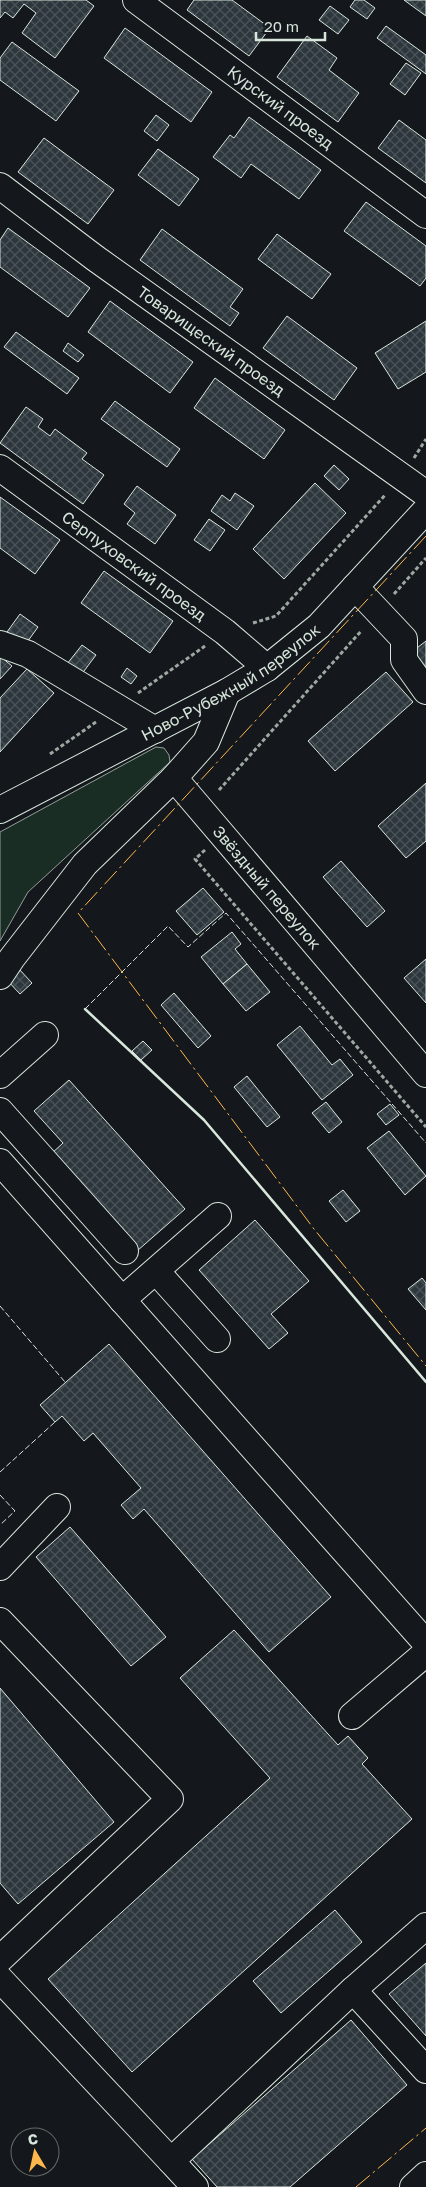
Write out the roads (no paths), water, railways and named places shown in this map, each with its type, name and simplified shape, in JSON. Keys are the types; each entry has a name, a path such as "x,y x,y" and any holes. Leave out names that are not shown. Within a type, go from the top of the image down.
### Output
{"street":[{"name":"Курский проезд","path":"136,0 426,215"},
{"name":"Товарищеский проезд","path":"0,186 95,258 426,494"},
{"name":"Серпуховский проезд","path":"0,468 225,632 267,668"},
{"name":"Ново-Рубежный переулок","path":"0,810 227,692 267,668 319,626 426,510"},
{"path":"355,587 404,639 404,660 426,691"},
{"path":"0,644 28,654 155,730"},
{"path":"0,976 85,864 174,778 206,742 227,692"},
{"name":"Звёздный переулок","path":"174,778 426,1074"},
{"path":"0,1075 45,1035"},
{"path":"0,1112 125,1251"},
{"path":"0,1162 426,1643"},
{"path":"122,1300 218,1216"},
{"path":"156,1271 217,1339"},
{"path":"0,1567 57,1507"},
{"path":"0,1621 170,1799 0,1959"},
{"path":"352,1716 426,1653"},
{"path":"171,2161 353,1990 426,1926"},
{"path":"0,1979 195,2187"},
{"path":"353,1990 426,2070"},
{"path":"413,2187 426,2175"}]}
